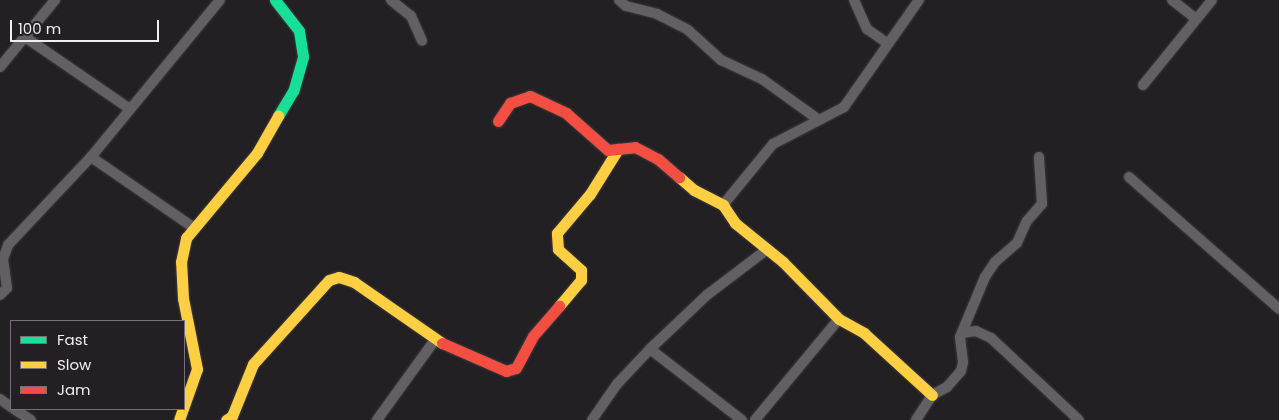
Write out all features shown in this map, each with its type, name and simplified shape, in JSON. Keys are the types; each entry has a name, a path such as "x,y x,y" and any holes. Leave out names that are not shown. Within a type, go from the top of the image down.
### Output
{"street":[{"path":"0,67 55,0"},
{"path":"0,294 7,288 3,259 8,246 91,157 220,0"},
{"path":"185,403 197,370 183,298 180,262 186,238 193,226 258,153 293,91 303,57 299,31 275,0"},
{"path":"391,0 411,16 422,41"},
{"path":"620,0 626,6 643,9 688,30 721,60 762,80 819,120"},
{"path":"635,0 643,9"},
{"path":"854,0 867,29 887,42"},
{"path":"723,205 773,144 844,107 887,42 919,0"},
{"path":"1172,0 1196,19"},
{"path":"1143,84 1212,0"},
{"path":"25,37 130,109"},
{"path":"498,121 510,103 530,96 566,113 608,150 635,147 665,164 694,190 723,205 728,216 766,250 783,262 839,319 864,333 932,396"},
{"path":"226,420 232,416 253,364 282,328 328,280 339,277 354,282 386,302 435,340 506,371 516,368 533,336 581,280 582,270 558,249 557,233 590,194 618,150"},
{"path":"91,157 193,226"},
{"path":"916,420 932,396 947,387 961,371 962,333 988,270 1014,248 1027,221 1042,204 1039,157"},
{"path":"1129,177 1279,309"},
{"path":"592,420 617,384 650,349 707,295 766,250"},
{"path":"755,420 839,319"},
{"path":"962,333 976,331 991,338 1079,420"},
{"path":"377,420 435,340"},
{"path":"650,349 742,420"},
{"path":"16,410 31,420"}],"traffic: fast":[{"path":"275,0 299,31 303,57 293,91 278,116"}],"traffic: slow":[{"path":"185,403 197,369 183,298 181,262 186,238 257,153 278,116"},
{"path":"559,306 581,280 581,270 558,249 557,233 590,194 618,149"},
{"path":"679,177 694,190 723,205 735,223 783,262 839,319 864,333 932,395"},
{"path":"226,420 232,416 253,364 329,280 339,277 354,282 442,343"},
{"path":"179,420 183,410"}],"traffic: jam":[{"path":"498,121 510,103 530,96 566,113 608,150 635,147 658,159 679,177"},
{"path":"442,343 506,371 516,368 533,336 559,306"}]}
